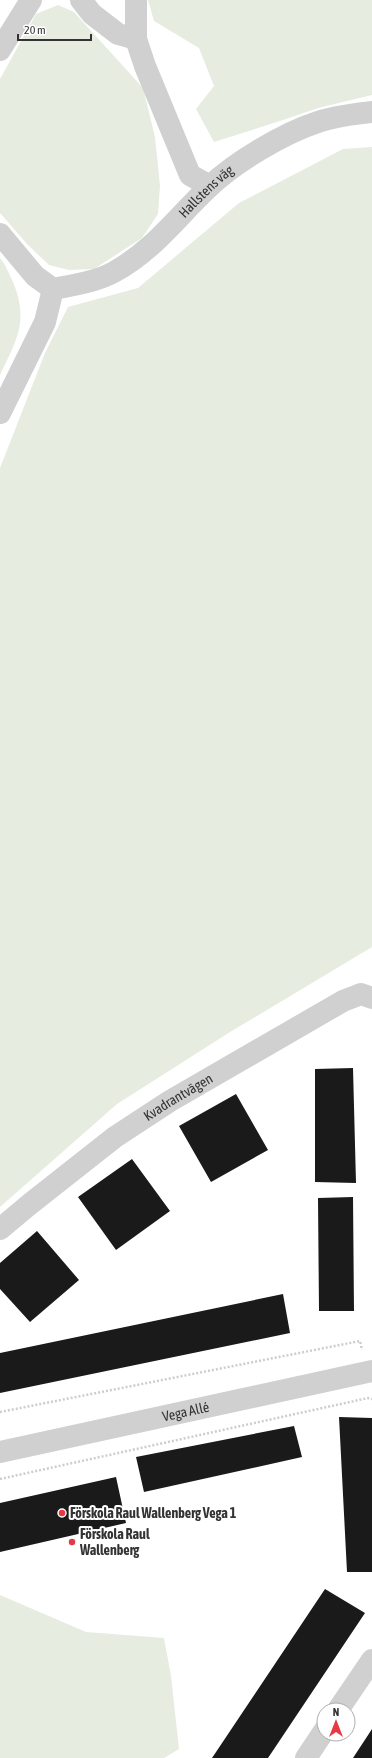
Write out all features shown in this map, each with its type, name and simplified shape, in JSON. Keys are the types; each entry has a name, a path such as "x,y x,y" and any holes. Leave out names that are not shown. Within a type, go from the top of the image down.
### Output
{"street":[{"path":"0,50 31,0"},
{"path":"81,0 92,14 118,34 136,39"},
{"path":"136,0 136,39 145,66 190,175 210,186"},
{"name":"Hallstens väg","path":"53,289 86,282 114,272 155,243 210,186 242,162 277,140 318,122 372,112"},
{"path":"0,234 35,276 53,289 45,322 0,413"},
{"name":"Kvadrantvägen","path":"0,1229 115,1137 170,1101 343,1001 361,994 372,998"},
{"name":"Vega Allé","path":"0,1452 369,1371"},
{"path":"343,1702 372,1660"},
{"path":"306,1758 317,1742"}],"path":[{"path":"0,1412 360,1341 369,1371 368,1398"},
{"path":"0,1479 368,1398 372,1399"}],"shaded area":[{"path":"148,0 372,0 372,95 318,108 214,142 196,109 214,86 199,48 154,21"},
{"path":"58,5 74,12 143,88 155,137 160,186 158,214 142,238 94,269 69,270 49,265 27,244 0,213 0,79 36,14"},
{"path":"372,147 372,947 230,1032 117,1104 0,1207 0,468 45,353 68,307 138,288 239,203 343,149"},
{"path":"0,258 13,282 18,296 20,319 16,340 0,375"},
{"path":"0,1595 86,1632 164,1638 171,1676 179,1749 164,1758 0,1758"}],"building":[{"path":"353,1068 356,1183 315,1182 315,1069"},
{"path":"236,1094 268,1150 211,1182 179,1126"},
{"path":"132,1159 170,1211 116,1250 78,1197"},
{"path":"353,1197 354,1311 319,1311 318,1198"},
{"path":"37,1231 79,1280 30,1322 0,1289 0,1263"},
{"path":"283,1294 290,1333 0,1393 0,1353"},
{"path":"339,1417 372,1418 372,1572 347,1572"},
{"path":"294,1426 302,1457 144,1492 136,1457"},
{"name":"Förskola Raul Wallenberg Vega 1","path":"116,1477 126,1523 0,1552 0,1503"},
{"path":"325,1589 365,1613 268,1758 212,1758"},
{"path":"372,1729 372,1758 353,1758"}],"place":[{"name":"Förskola Raul Wallenberg Vega 1","path":"62,1513"},
{"name":"Förskola Raul Wallenberg","path":"72,1542"}]}
